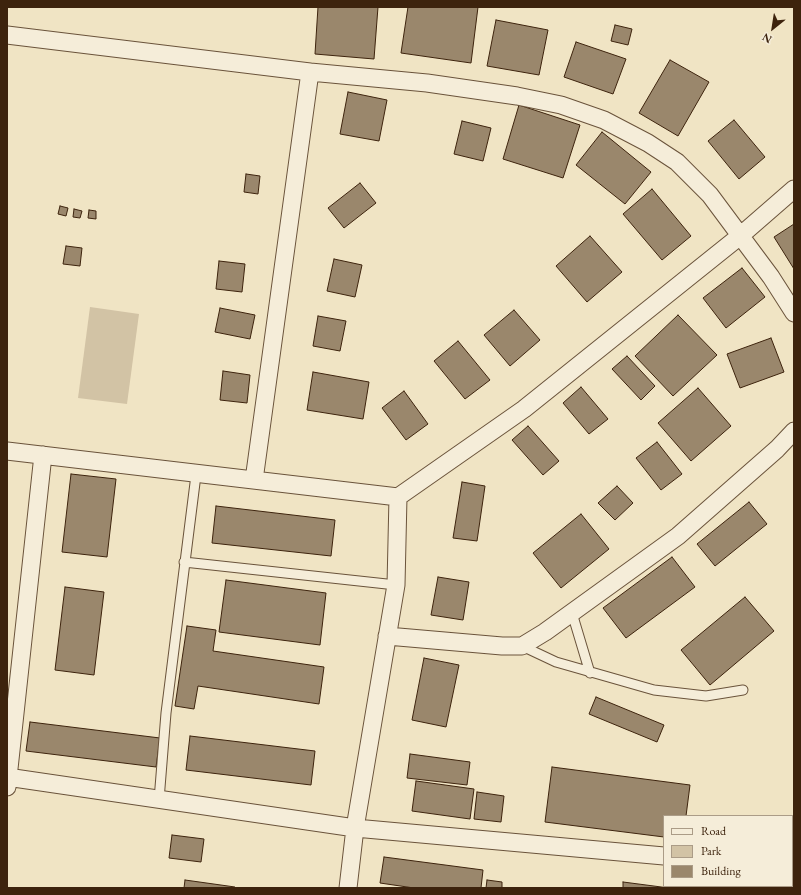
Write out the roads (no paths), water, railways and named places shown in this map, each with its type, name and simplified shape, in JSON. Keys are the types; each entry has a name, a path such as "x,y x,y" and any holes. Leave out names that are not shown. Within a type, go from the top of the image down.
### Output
{"street":[{"path":"7,35 310,72 427,83 517,96 561,105 604,120 677,162 710,195 771,277 794,313"},
{"path":"254,480 310,72"},
{"path":"7,451 43,454 196,474 398,497 524,409 740,236 794,189"},
{"path":"387,636 502,646 522,646 572,613 678,536 777,449 794,431"},
{"path":"43,454 7,780 354,828 663,856"},
{"path":"348,888 354,828 396,585 398,497"}],"lane":[{"path":"159,800 166,713 196,474"},
{"path":"184,562 396,585"},
{"path":"572,613 590,673"},
{"path":"522,646 556,662 590,673 654,690 706,696 743,690"}]}
